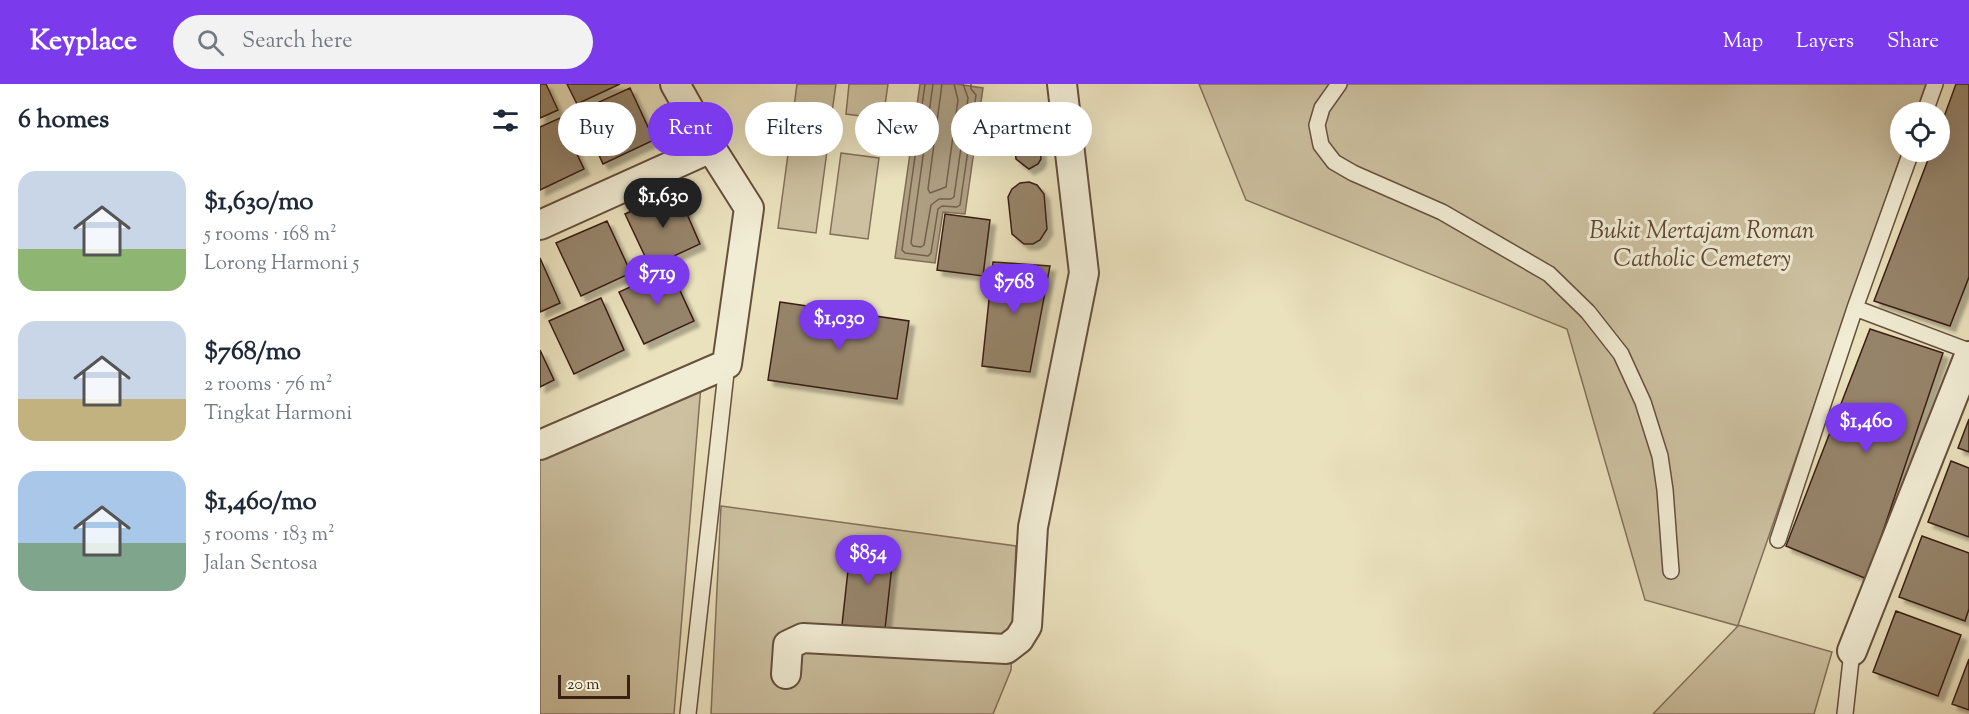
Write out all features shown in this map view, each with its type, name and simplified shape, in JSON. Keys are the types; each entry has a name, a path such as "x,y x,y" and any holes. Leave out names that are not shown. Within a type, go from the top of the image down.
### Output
{"street":[{"path":"675,84 685,102"},
{"path":"786,674 788,645 803,639 1006,649 1019,639 1027,626 1033,527 1084,273 1062,84"},
{"path":"540,225 693,156"},
{"path":"540,445 727,364 749,208 716,156"},
{"path":"1852,651 1969,356"}],"lane":[{"path":"1339,84 1322,108 1317,125 1321,145 1334,162 1353,173 1442,212 1549,274 1588,312 1621,354 1643,402 1660,456 1671,571"},
{"path":"1929,102 1935,84"},
{"path":"1778,540 1855,308 1907,162"},
{"path":"1855,308 1969,351"},
{"path":"688,714 727,364"},
{"path":"1845,714 1852,651"}],"green space":[{"path":"797,84 836,84 833,102 795,102"},
{"path":"849,84 888,84 885,102 855,102 855,115 846,114"},
{"name":"Bukit Mertajam Roman Catholic Cemetery","path":"1199,84 1926,84 1920,102 1890,102 1890,162 1899,162 1738,625 1832,652 1814,714 1653,714 1738,626 1645,600 1567,329 1246,200"},
{"path":"843,153 879,158 868,239 830,234 841,156 843,156"},
{"path":"788,156 826,156 816,233 778,228"},
{"path":"701,385 674,714 540,714 540,457"},
{"path":"721,506 1016,546 1011,670 993,714 711,714"}],"water":[{"path":"920,84 956,84 983,88 981,102 951,102 951,156 973,156 965,214 943,212 935,263 895,258 910,156 939,156 939,102 917,102"}],"building":[{"path":"540,84 546,84 558,110 540,118"},
{"path":"567,84 620,84 581,102 576,102"},
{"path":"1956,84 1969,84 1969,277 1950,326 1874,301 1927,162 1950,162 1949,102"},
{"path":"630,88 648,127 648,143 636,148 636,102 599,102"},
{"path":"558,119 558,156 578,156 584,169 540,190 540,127"},
{"path":"599,156 620,156 603,164"},
{"path":"1016,156 1041,156 1041,159 1038,164 1029,169 1016,159"},
{"path":"1029,182 1037,185 1044,194 1047,229 1040,240 1033,244 1024,244 1012,234 1008,197 1012,189 1020,183"},
{"path":"677,191 700,244 650,267 625,214"},
{"path":"945,214 990,220 983,276 937,270"},
{"path":"607,221 631,273 581,296 556,243"},
{"path":"540,258 560,303 540,312"},
{"path":"993,262 1050,266 1030,372 982,366"},
{"path":"670,269 694,321 644,344 619,292"},
{"path":"601,298 624,350 574,374 549,321"},
{"path":"780,302 909,321 897,399 768,380"},
{"path":"1870,329 1943,353 1867,579 1786,546"},
{"path":"540,350 554,380 540,387"},
{"path":"1969,419 1969,452 1958,448"},
{"path":"1951,461 1969,468 1969,537 1928,522"},
{"path":"1922,536 1969,553 1969,609 1965,621 1899,597"},
{"path":"851,543 894,547 885,629 842,625"},
{"path":"1896,611 1961,635 1938,696 1873,672"},
{"path":"1969,659 1969,710 1952,704"}]}
